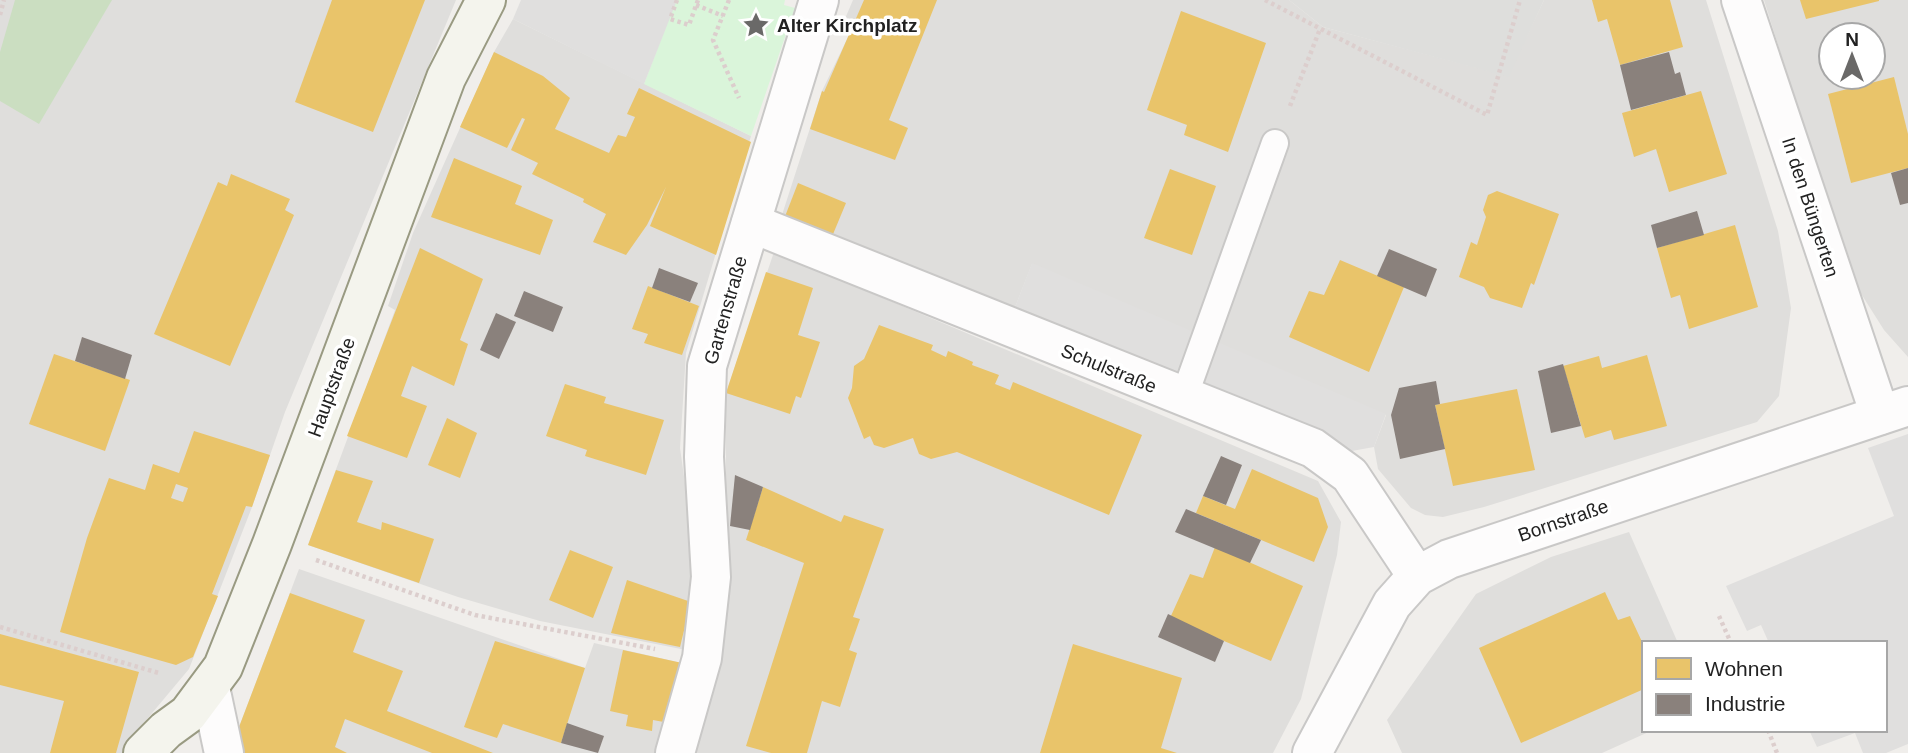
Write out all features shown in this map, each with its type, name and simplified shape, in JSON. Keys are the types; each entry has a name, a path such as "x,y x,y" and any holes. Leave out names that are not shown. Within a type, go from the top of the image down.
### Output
{"street":[{"name":"Hauptstraße","path":"143,753 166,730 188,714 223,667 272,544 446,78 486,0"},
{"name":"Gartenstraße","path":"675,753 702,658 711,577 704,457 707,366 781,117 819,0"},
{"name":"In den Büngerten","path":"1741,0 1894,411"},
{"name":"Schulstraße","path":"751,223 1313,448 1350,475 1417,576"},
{"name":"Bornstraße","path":"1319,751 1392,604 1417,576 1449,559 1894,411"},
{"path":"210,687 224,753"}],"lane":[{"path":"1184,397 1275,143"}],"path":[{"path":"0,15 4,0"},
{"path":"677,0 670,19 689,25 697,3 723,16"},
{"path":"729,0 713,40 735,97 781,117"},
{"path":"1265,0 1487,115 1520,0"},
{"path":"1275,143 1320,29"},
{"path":"272,544 475,615 702,658"},
{"path":"1719,616 1730,641"},
{"path":"0,627 210,687"},
{"path":"1769,732 1777,753"}],"shaded area":[{"path":"0,0 456,0 285,412 252,507 189,669 132,737 123,753 0,753"},
{"path":"521,0 677,0 644,84 513,19"},
{"path":"853,0 1289,0 1323,27 1508,76 1544,0 1706,0 1778,231 1791,308 1779,396 1757,422 1484,507 1443,517 1425,515 1411,508 1378,469 1374,447 1386,415 1032,264 1012,315 781,218 822,91 849,35 841,28"},
{"path":"1289,0 1544,0 1509,77 1323,27"},
{"path":"1764,0 1908,0 1908,357 1884,330 1860,292 1834,224"},
{"path":"513,19 751,136 686,353 680,448 697,569 686,650 540,621 458,597 308,545 395,310 388,306 413,233 494,52"},
{"path":"774,252 1318,481 1341,522 1337,555 1301,699 1273,753 689,753 726,584 726,393"},
{"path":"1032,263 1386,414 1374,447 1346,452 1012,315"},
{"path":"1908,434 1908,744 1886,753 1863,753 1855,733 1817,747 1810,732 1887,732 1887,641 1768,641 1761,625 1747,631 1726,586 1894,516 1868,448"},
{"path":"1629,532 1677,641 1642,641 1642,732 1649,732 1602,753 1402,753 1387,720 1476,594 1551,557"},
{"path":"299,569 585,668 594,643 682,663 657,753 235,753 239,727"}],"green space":[{"path":"15,0 112,0 39,124 0,101 0,52"},
{"path":"676,0 785,0 784,5 795,8 751,136 644,84"}],"building: Wohnen":[{"path":"332,0 425,0 373,132 295,102"},
{"path":"864,0 937,0 889,120 908,128 895,160 810,129 822,91 824,92"},
{"path":"1592,0 1670,0 1683,47 1620,65 1607,19 1598,22"},
{"path":"1800,0 1879,0 1879,1 1806,19"},
{"path":"1181,11 1266,43 1228,152 1184,135 1187,125 1147,110"},
{"path":"494,52 543,76 570,98 555,129 609,153 618,135 626,137 635,117 627,114 639,88 751,142 716,255 650,226 666,187 647,225 626,255 593,242 606,214 583,202 584,199 532,174 538,163 511,150 525,119 522,118 507,148 460,127"},
{"path":"1894,77 1908,134 1908,168 1851,183 1828,94 1840,91 1887,91 1887,79"},
{"path":"1701,91 1727,174 1669,192 1656,149 1634,157 1622,113"},
{"path":"454,158 522,186 515,204 553,220 540,255 431,217"},
{"path":"1170,169 1216,186 1192,255 1144,238"},
{"path":"231,174 290,199 285,210 294,215 230,366 154,334 218,182 227,186"},
{"path":"798,183 846,203 831,239 784,219"},
{"path":"1497,191 1559,214 1534,285 1531,283 1522,308 1490,298 1484,287 1459,277 1471,242 1477,245 1486,217 1483,210 1488,195"},
{"path":"1735,225 1758,307 1689,329 1680,295 1671,298 1657,248"},
{"path":"420,248 483,279 460,340 468,344 454,386 412,366 401,396 427,406 407,458 347,436"},
{"path":"1340,260 1404,287 1369,372 1289,337 1309,291 1324,295"},
{"path":"766,272 813,288 798,335 820,342 801,398 796,396 790,414 726,393"},
{"path":"648,286 699,306 682,355 644,343 648,334 632,329"},
{"path":"879,325 933,345 931,350 946,357 948,351 973,362 972,365 999,375 995,384 1010,390 1013,382 1142,435 1109,515 957,452 931,459 919,454 913,438 884,448 874,445 870,436 864,439 848,398 854,366 864,359"},
{"path":"54,354 130,380 105,451 29,424"},
{"path":"1647,355 1667,426 1614,440 1611,430 1585,438 1563,366 1599,356 1602,368"},
{"path":"565,384 606,397 604,403 664,420 646,475 585,456 587,450 546,436"},
{"path":"1517,389 1535,470 1453,486 1435,405"},
{"path":"447,418 477,433 460,478 428,465"},
{"path":"194,431 270,455 252,507 246,506 212,594 218,596 193,657 176,665 60,632 87,538 109,478 145,490 153,464 179,473","holes":["176,484 188,488 183,502 171,498"]},
{"path":"1252,469 1318,498 1328,527 1314,562 1196,513 1203,496 1235,509"},
{"path":"336,470 373,481 357,522 381,530 382,522 434,539 419,583 308,545"},
{"path":"763,487 841,522 844,515 884,529 853,617 860,619 849,650 857,653 840,707 822,701 807,753 771,753 746,746 804,563 746,540"},
{"path":"1215,547 1303,586 1271,661 1170,618 1190,574 1203,578"},
{"path":"570,550 613,567 593,618 549,600"},
{"path":"627,580 691,602 680,647 611,633"},
{"path":"1605,592 1618,620 1630,616 1642,642 1642,690 1521,743 1479,648"},
{"path":"290,593 365,620 353,652 403,671 387,711 493,753 432,753 345,719 335,747 347,753 235,753 239,727"},
{"path":"0,634 139,672 116,753 50,753 64,701 0,685"},
{"path":"495,641 585,668 561,743 503,724 497,738 464,727"},
{"path":"1073,644 1182,678 1161,748 1177,753 1040,753"},
{"path":"623,650 682,663 669,723 653,720 652,731 626,726 628,715 610,711"}],"building: Industrie":[{"path":"1669,52 1675,74 1680,72 1686,95 1631,110 1620,65"},
{"path":"1908,168 1908,203 1900,205 1891,173"},
{"path":"1697,211 1704,235 1657,248 1651,225"},
{"path":"1389,249 1437,269 1426,297 1377,276"},
{"path":"659,268 698,283 690,302 652,288"},
{"path":"524,291 563,307 553,332 514,316"},
{"path":"496,313 516,322 499,359 480,350"},
{"path":"82,337 132,355 125,379 75,361"},
{"path":"1563,364 1581,426 1551,433 1538,371"},
{"path":"1436,381 1440,404 1435,405 1445,449 1400,459 1391,415 1399,388"},
{"path":"1221,456 1242,465 1226,505 1203,496"},
{"path":"735,475 763,487 750,530 730,526"},
{"path":"1186,509 1261,540 1250,563 1175,532"},
{"path":"1168,614 1224,641 1215,662 1158,637"},
{"path":"567,723 604,736 598,753 561,743"}],"place":[{"name":"Alter Kirchplatz","path":"756,25"}]}
